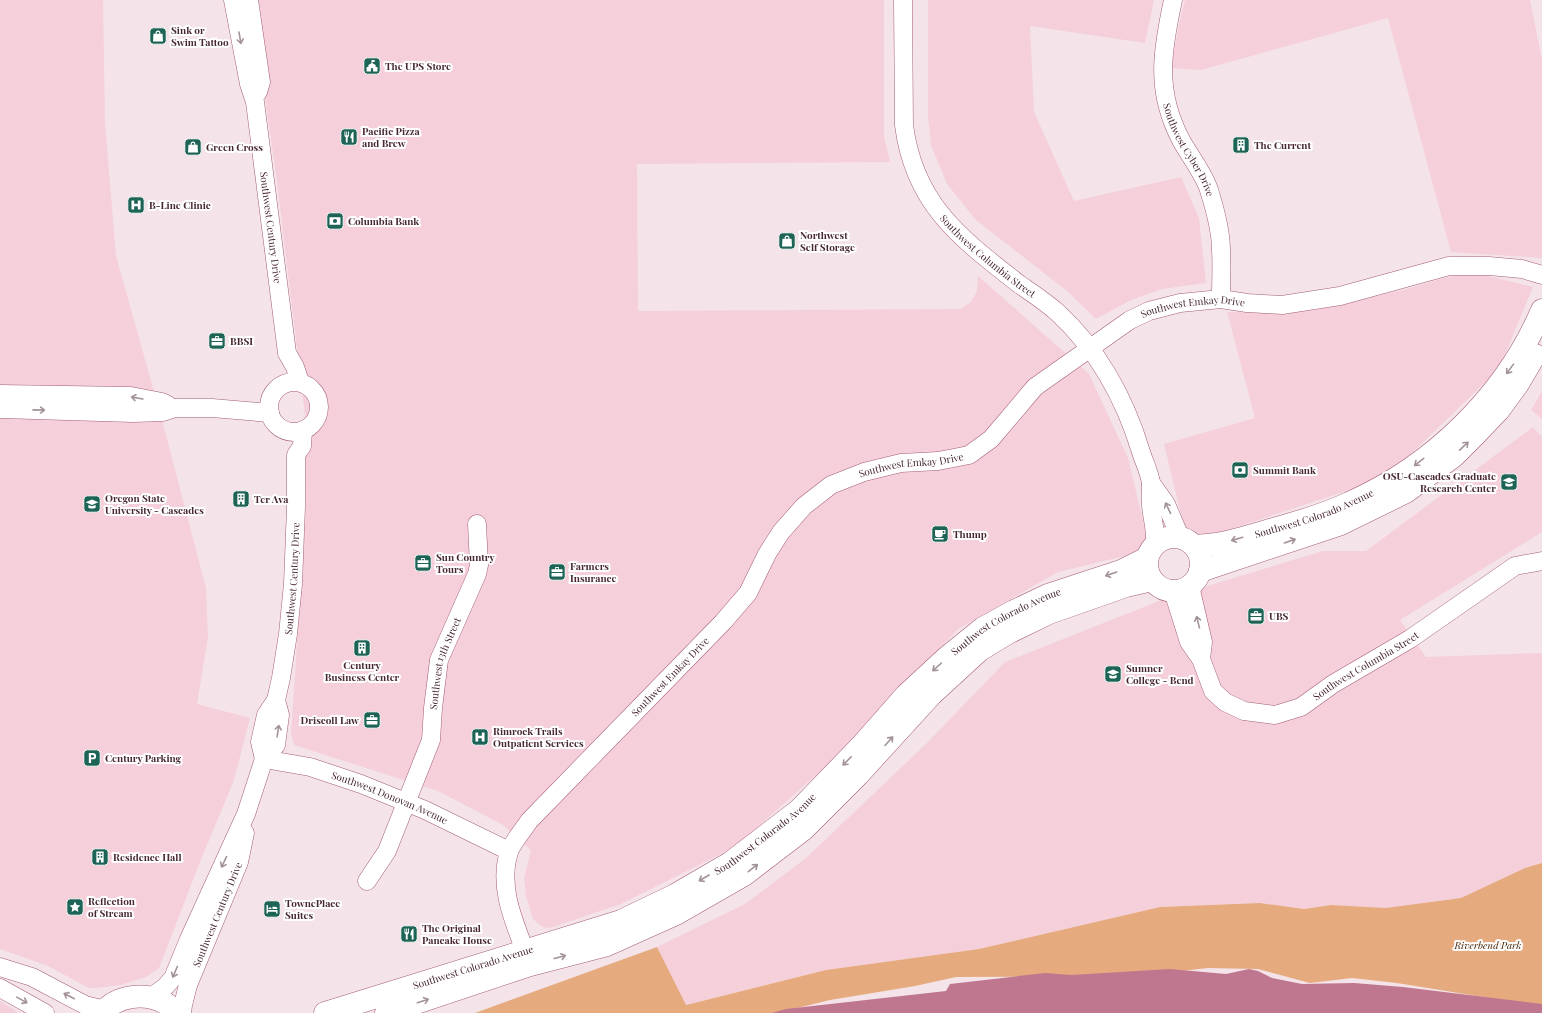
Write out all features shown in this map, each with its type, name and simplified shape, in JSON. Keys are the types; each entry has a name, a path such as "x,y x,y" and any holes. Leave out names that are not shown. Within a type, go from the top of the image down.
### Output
{"main road":[{"name":"Southwest Colorado Avenue","path":"1187,542 1221,544 1316,516 1349,503 1382,487 1412,467 1446,440 1491,394 1527,341 1542,310"},
{"name":"Southwest Colorado Avenue","path":"1188,583 1341,524 1406,492 1454,456 1499,410 1518,384 1542,341"},
{"path":"1167,538 1187,542 1200,554 1201,562 1188,583 1158,586 1148,574 1151,551 1167,538"},
{"name":"Southwest Colorado Avenue","path":"386,1013 620,921 675,895 730,863 799,810 861,746 906,695 946,658 983,628 1048,595 1122,571 1151,551"},
{"name":"Southwest Colorado Avenue","path":"324,1013 528,957 607,945 676,914 744,875 804,828 858,775 930,695 980,650 1008,633 1049,613 1126,586 1152,580"},
{"path":"104,1011 118,1001 134,996 151,997 166,1003 177,1013"}],"street":[{"name":"Southwest Century Drive","path":"233,0 249,84 255,102 287,352 295,367 300,382"},
{"name":"Southwest Century Drive","path":"250,0 260,82 255,102"},
{"name":"Southwest Columbia Street","path":"903,0 904,125 912,163 920,182 936,210 948,224 980,252 1057,312 1089,347 1106,371 1126,409 1133,426 1151,483 1151,506 1156,530 1151,551"},
{"name":"Southwest Cyber Drive","path":"1173,0 1165,36 1163,57 1165,97 1171,118 1180,139 1209,189 1217,220 1221,249 1221,299"},
{"name":"Southwest Emkay Drive","path":"528,957 508,904 505,879 509,851 529,821 723,622 748,592 767,554 781,532 804,506 831,485 864,472 901,463 938,461 969,455 991,439 1030,392 1089,347 1130,320 1149,311 1180,303 1221,299 1247,303 1282,305 1340,296 1449,266 1490,266 1522,269 1542,275"},
{"name":"Southwest Century Drive","path":"274,399 287,352"},
{"path":"300,382 313,390 317,397 319,405 315,420 310,426 295,430 280,427 273,421 274,399 284,384 300,382"},
{"path":"0,394 131,396 162,402 175,408"},
{"path":"0,409 133,413 163,412 175,408 212,408 274,399"},
{"name":"Southwest Century Drive","path":"151,997 164,988 173,978 189,938 246,814 264,759 276,745 280,715 276,700 288,634 293,584 296,507 296,455 302,446 295,430"},
{"name":"Southwest Columbia Street","path":"1151,483 1166,504 1187,542"},
{"name":"Southwest 13th Street","path":"367,881 386,851 431,740 439,660 477,574 479,565 477,524"},
{"name":"Southwest Columbia Street","path":"1188,583 1189,642 1201,659 1213,691 1225,702 1244,711 1275,715 1301,707 1333,684 1410,639 1515,566 1542,561"},
{"name":"Southwest Donovan Avenue","path":"264,759 310,767 361,784 425,810 509,851"},
{"name":"Southwest Century Drive","path":"182,1013 188,985 239,862 245,838 246,814"},
{"path":"0,967 32,977 85,1005 104,1011"},
{"path":"0,988 45,1013"}],"shaded area":[{"name":"Oregon State University - Cascades","path":"0,0 103,0 105,123 116,256 162,420 206,588 208,637 197,704 250,718 234,780 159,968 146,977 121,985 96,988 89,988 48,966 0,949"},
{"path":"251,0 884,0 884,136 890,162 637,164 638,311 961,309 971,302 977,291 978,276 1089,374 1128,458 1150,550 1058,572 958,629 850,745 735,847 621,904 550,928 542,927 533,919 526,896 524,879 531,850 503,825 438,791 294,745 291,734 306,509 305,415 276,174"},
{"path":"928,0 1154,0 1145,43 1030,26 1034,112 1074,201 1181,177 1199,218 1206,283 1162,289 1131,300 1096,319 1067,291 976,220 947,184 931,145 928,117"},
{"path":"1185,0 1530,0 1542,59 1542,258 1451,252 1388,18 1201,70 1171,68"},
{"path":"1454,275 1484,275 1533,287 1499,369 1386,478 1188,543 1164,444 1255,418 1227,312 1315,310 1407,289"},
{"path":"1542,391 1542,419 1531,410"},
{"path":"1533,427 1542,437 1542,532 1400,620 1426,657 1542,653 1542,863 1525,868 1461,898 1386,908 1331,905 1304,909 1260,903 1160,907 979,949 826,970 685,1005 657,947 745,904 806,858 927,743 1005,662 1164,599 1323,551 1366,551"},
{"path":"1170,969 1226,974 1249,969 1258,971 1272,978 1302,984 1354,983 1403,987 1542,1004 1542,1013 772,1013 786,1009 946,991 950,984 1045,973 1071,975"},
{"path":"0,1001 19,1013 0,1013"}],"green space":[{"name":"Riverbend Park","path":"1542,863 1542,1009 1495,999 1397,983 1352,978 1310,983 1258,969 1208,968 1136,976 956,977 915,986 830,1000 777,1013 475,1013 657,947 686,1005 826,970 979,949 1160,907 1260,903 1304,909 1331,905 1386,908 1461,898 1525,868"}],"place":[{"name":"Sink or Swim Tattoo","path":"158,36"},
{"name":"The UPS Store","path":"372,66"},
{"name":"Pacific Pizza and Brew","path":"349,137"},
{"name":"The Current","path":"1241,145"},
{"name":"Green Cross","path":"193,147"},
{"name":"B-Line Clinic","path":"136,205"},
{"name":"Columbia Bank","path":"335,221"},
{"name":"Northwest Self Storage","path":"787,241"},
{"name":"BBSI","path":"217,341"},
{"name":"Summit Bank","path":"1240,470"},
{"name":"OSU-Cascades Graduate Research Center","path":"1509,482"},
{"name":"Ter Ava","path":"241,499"},
{"name":"Oregon State University - Cascades","path":"92,504"},
{"name":"Thump","path":"940,534"},
{"name":"Sun Country Tours","path":"423,563"},
{"name":"Farmers Insurance","path":"557,572"},
{"name":"UBS","path":"1256,616"},
{"name":"Century Business Center","path":"362,648"},
{"name":"Sumner College - Bend","path":"1113,674"},
{"name":"Driscoll Law","path":"372,720"},
{"name":"Rimrock Trails Outpatient Services","path":"480,737"},
{"name":"Century Parking","path":"92,758"},
{"name":"Residence Hall","path":"100,857"},
{"name":"Reflection of Stream","path":"75,907"},
{"name":"TownePlace Suites","path":"272,909"},
{"name":"The Original Pancake House","path":"409,934"}]}
